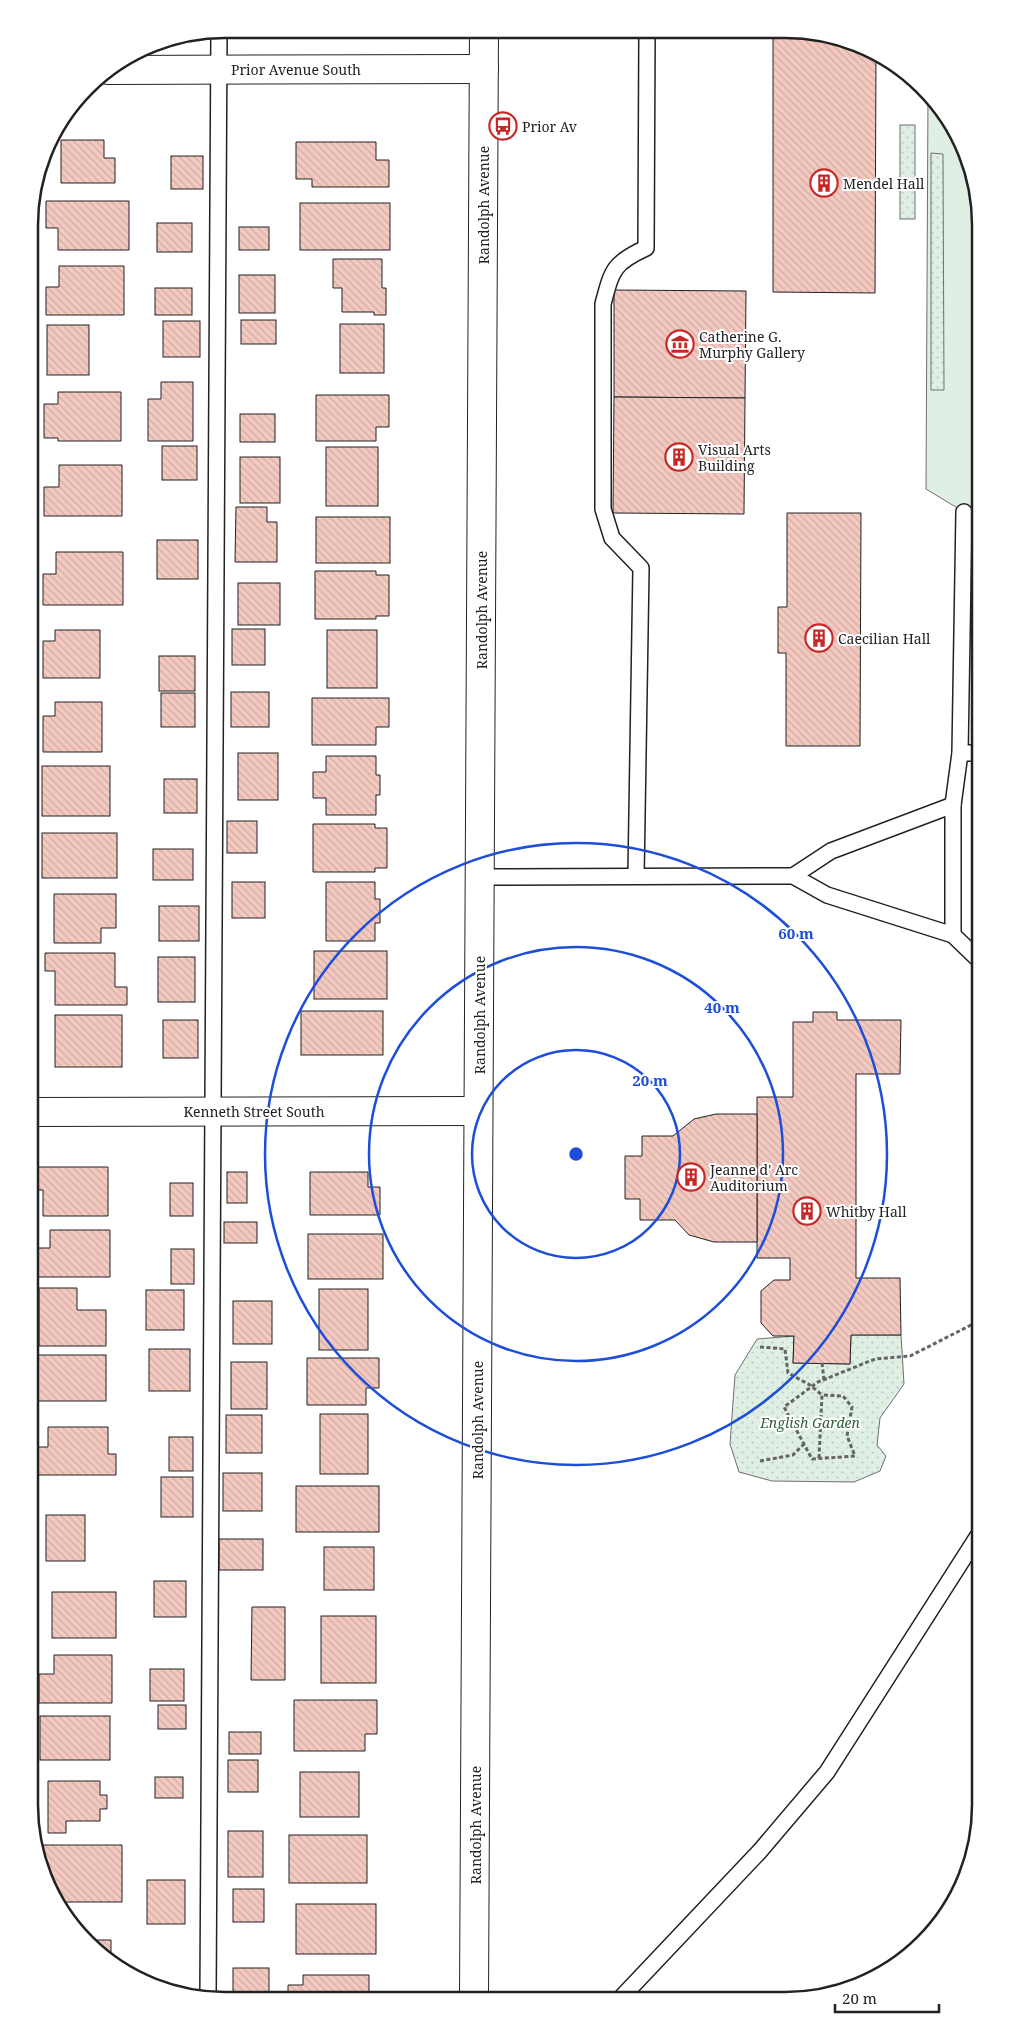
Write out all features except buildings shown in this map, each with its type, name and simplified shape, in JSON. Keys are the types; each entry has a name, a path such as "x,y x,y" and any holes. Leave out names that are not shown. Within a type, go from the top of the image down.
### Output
{"main road":[{"name":"Randolph Avenue","path":"474,1992 484,38"},
{"name":"Prior Avenue South","path":"120,70 484,70"},
{"name":"Kenneth Street South","path":"38,1112 478,1111"}],"lane":[{"path":"208,1991 219,38"},
{"path":"636,876 641,568 612,538 603,509 604,304 611,275 624,258 646,248 647,38"},
{"path":"953,935 953,805 960,753 964,512"},
{"path":"960,753 972,753"},
{"path":"792,876 830,851 953,805"},
{"path":"480,877 792,876 827,895 953,935 972,953"},
{"path":"627,1992 760,1851 827,1772 972,1545"}],"path":[{"path":"760,1347 785,1349 788,1373 810,1385 822,1395 843,1396 852,1407 847,1436 855,1456 812,1459 784,1407 810,1385 875,1359 910,1356 972,1324"},
{"path":"822,1363 824,1380"},
{"path":"819,1458 822,1395"},
{"path":"760,1461 792,1455 804,1444"}],"green space":[{"path":"928,103 947,131 963,164 971,200 972,512 964,512 926,489"},
{"path":"900,125 915,125 915,219 900,219"},
{"path":"931,153 943,154 944,390 931,390"},
{"name":"English Garden","path":"851,1335 901,1335 904,1384 880,1418 877,1445 886,1456 880,1471 854,1482 772,1481 739,1472 730,1444 735,1375 757,1339 794,1336 793,1363 850,1364"}],"place":[{"name":"Prior Av","path":"503,126"},
{"name":"Mendel Hall","path":"824,183"},
{"name":"Catherine G. Murphy Gallery","path":"680,344"},
{"name":"Visual Arts Building","path":"679,457"},
{"name":"Caecilian Hall","path":"819,638"},
{"name":"Jeanne d' Arc Auditorium","path":"691,1177"},
{"name":"Whitby Hall","path":"807,1211"}]}
